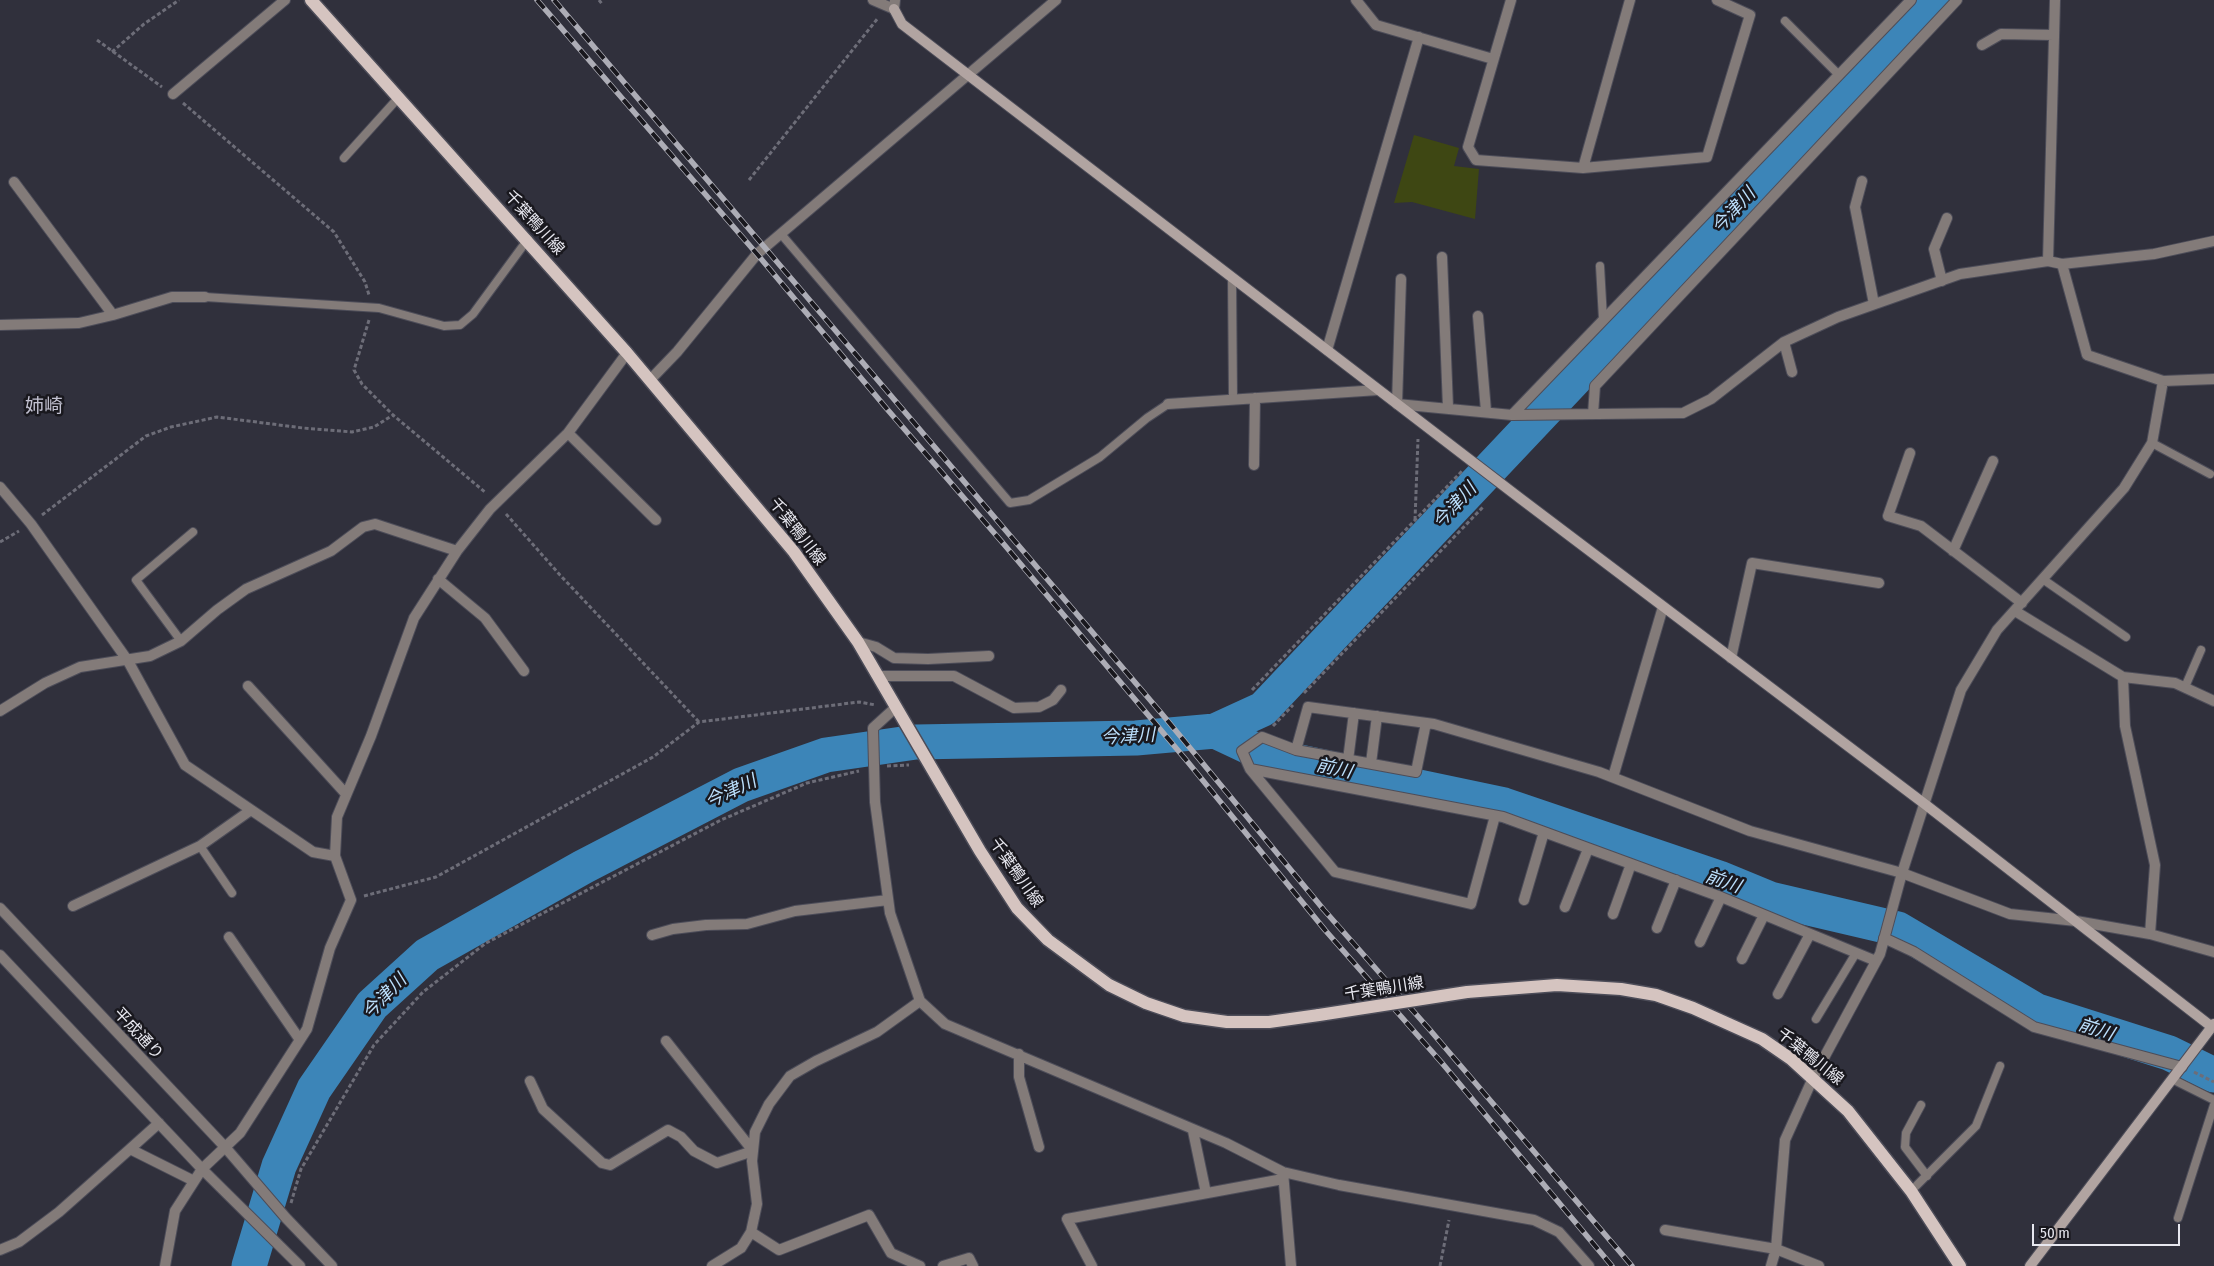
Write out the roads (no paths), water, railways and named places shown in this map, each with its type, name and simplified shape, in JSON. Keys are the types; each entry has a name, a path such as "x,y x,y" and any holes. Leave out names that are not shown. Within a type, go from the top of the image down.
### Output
{"main road":[{"name":"千葉鴨川線","path":"311,0 528,239 650,380 794,552 858,642 980,851 1017,908 1048,940 1109,985 1146,1003 1184,1016 1226,1022 1269,1022 1467,992 1557,985 1602,986 1656,996 1722,1020 1762,1039 1791,1059 1813,1078 1848,1111 1911,1191 1960,1266"}],"street":[{"path":"173,94 285,0"},
{"path":"873,0 894,4 902,24 1521,500 1926,805 2213,1026 2030,1266"},
{"path":"650,380 677,352 758,254 1056,0"},
{"path":"1356,0 1376,25 1493,58"},
{"path":"1511,0 1468,147 1476,160 1583,168 1707,157 1750,15 1717,0"},
{"path":"1583,168 1630,0"},
{"path":"1512,415 1911,0"},
{"path":"1593,414 1595,386 1957,0"},
{"path":"2048,261 2055,0"},
{"path":"1982,45 2001,34 2054,35"},
{"path":"1327,350 1419,37"},
{"path":"1862,181 1855,207 1874,304"},
{"path":"14,182 113,315"},
{"path":"1942,281 1934,249 1947,218"},
{"path":"1397,404 1486,411 1512,415 1684,413 1711,399 1784,342 1838,317 1960,274 2048,261 2062,264 2154,254 2214,241"},
{"path":"1442,257 1448,408"},
{"path":"2062,264 2087,355 2163,381 2214,379"},
{"path":"1397,404 1401,279"},
{"path":"0,325 78,323 113,315 172,297 205,297"},
{"path":"1478,316 1486,411"},
{"path":"1784,342 1792,372"},
{"path":"165,1266 175,1211 202,1169 240,1133 306,1030 330,948 351,900 335,856 337,817 414,618 457,551 496,502 568,433 627,353"},
{"path":"1771,1266 1776,1249 1785,1140 1813,1078 1876,961 1902,873 1926,805 1961,690 1997,630 2044,580 2124,488 2152,443 2163,381"},
{"path":"1168,404 1378,390"},
{"path":"1254,398 1254,465"},
{"path":"568,433 656,520"},
{"path":"1910,453 1888,516 1921,526 2018,607 2123,678 2176,683 2214,701"},
{"path":"1953,551 1993,461"},
{"path":"0,488 31,524 128,661 185,765 313,852 335,856"},
{"path":"0,711 45,683 80,667 128,661 150,656 181,641 217,610 246,589 331,551 363,527 375,524 457,551"},
{"path":"1731,658 1752,563 1879,584"},
{"path":"438,579 485,618 524,671"},
{"path":"1613,777 1663,606"},
{"path":"858,642 876,646 894,658 928,659 989,656"},
{"path":"879,676 954,676 1014,708 1039,707 1053,700 1061,690"},
{"path":"2123,678 2125,726 2155,864 2150,934"},
{"path":"248,686 346,794"},
{"path":"1296,750 1308,707 1426,723 1613,777 1750,831 1902,873 2010,914 2076,921 2150,934 2214,952"},
{"path":"895,708 873,728 875,802 890,913 920,1002 946,1024 1226,1143 1283,1175 1534,1220 1559,1232 1589,1266"},
{"path":"1348,760 1354,713"},
{"path":"1371,763 1378,716"},
{"path":"1426,723 1416,772 1296,750 1262,737 1242,751 1250,769 1335,872 1470,904 1495,816"},
{"path":"1250,769 1495,816 1722,897 1876,961"},
{"path":"73,906 200,846 251,810"},
{"path":"1524,900 1544,832"},
{"path":"1565,907 1588,848"},
{"path":"1613,914 1631,864"},
{"path":"1657,928 1676,880"},
{"path":"1700,942 1722,897"},
{"path":"652,935 674,929 706,925 747,924 795,911 888,900"},
{"name":"平成通り","path":"0,908 225,1147 286,1218 332,1266"},
{"path":"1742,959 1764,915"},
{"path":"1778,994 1810,934"},
{"path":"229,937 300,1040"},
{"path":"1884,938 1914,952 2034,1027 2182,1066"},
{"path":"0,955 202,1169 300,1266"},
{"path":"712,1266 741,1248 751,1232 757,1204 752,1161 755,1132 769,1104 790,1076 816,1061 877,1032 920,1002"},
{"path":"666,1041 754,1151"},
{"path":"1019,1054 1019,1078 1040,1147"},
{"path":"530,1081 543,1109 602,1163 610,1164 668,1130 681,1137 694,1150 717,1163 754,1151"},
{"path":"0,1250 19,1242 59,1212 159,1123"},
{"path":"1194,1131 1206,1193"},
{"path":"130,1149 194,1181"},
{"path":"1092,1266 1067,1220 1206,1193 1283,1175"},
{"path":"1283,1175 1291,1266"},
{"path":"751,1232 779,1250 868,1215 891,1253 920,1266"},
{"path":"1664,1230 1776,1249 1818,1266"},
{"path":"943,1266 969,1258 973,1266"}],"lane":[{"path":"1785,21 1839,75"},
{"path":"344,158 399,98"},
{"path":"780,234 1010,503 1029,500 1100,457 1147,418 1168,404"},
{"path":"205,297 372,308 444,326 460,325 473,314 528,239"},
{"path":"1600,266 1603,319"},
{"path":"1232,277 1233,400"},
{"path":"2152,443 2210,474"},
{"path":"181,641 136,580 193,532"},
{"path":"2044,580 2126,637"},
{"path":"2184,687 2201,650"},
{"path":"200,846 232,892"},
{"path":"1816,1019 1856,953"},
{"path":"1911,1191 1976,1126 2000,1066"},
{"path":"2172,1079 2214,1100"},
{"path":"2178,1218 2214,1105"},
{"path":"1920,1106 1906,1133 1905,1147 1927,1176"}],"waterway":[{"name":"今津川","path":"249,1266 279,1166 314,1089 372,1005 427,955 583,867 741,785 826,755 916,742 1136,738 1215,731 1263,709 1933,0"},
{"name":"前川","path":"1215,731 1266,755 1504,805 1719,878 1770,899 1898,929 2037,1011 2169,1053 2214,1075"}],"railway":[{"path":"537,0 757,254 1002,542 1187,761 1325,930 1442,1063 1612,1266"},
{"path":"554,0 1162,714 1324,910 1430,1030 1632,1266"}],"district":[{"name":"姉崎","path":"44,407"}]}
